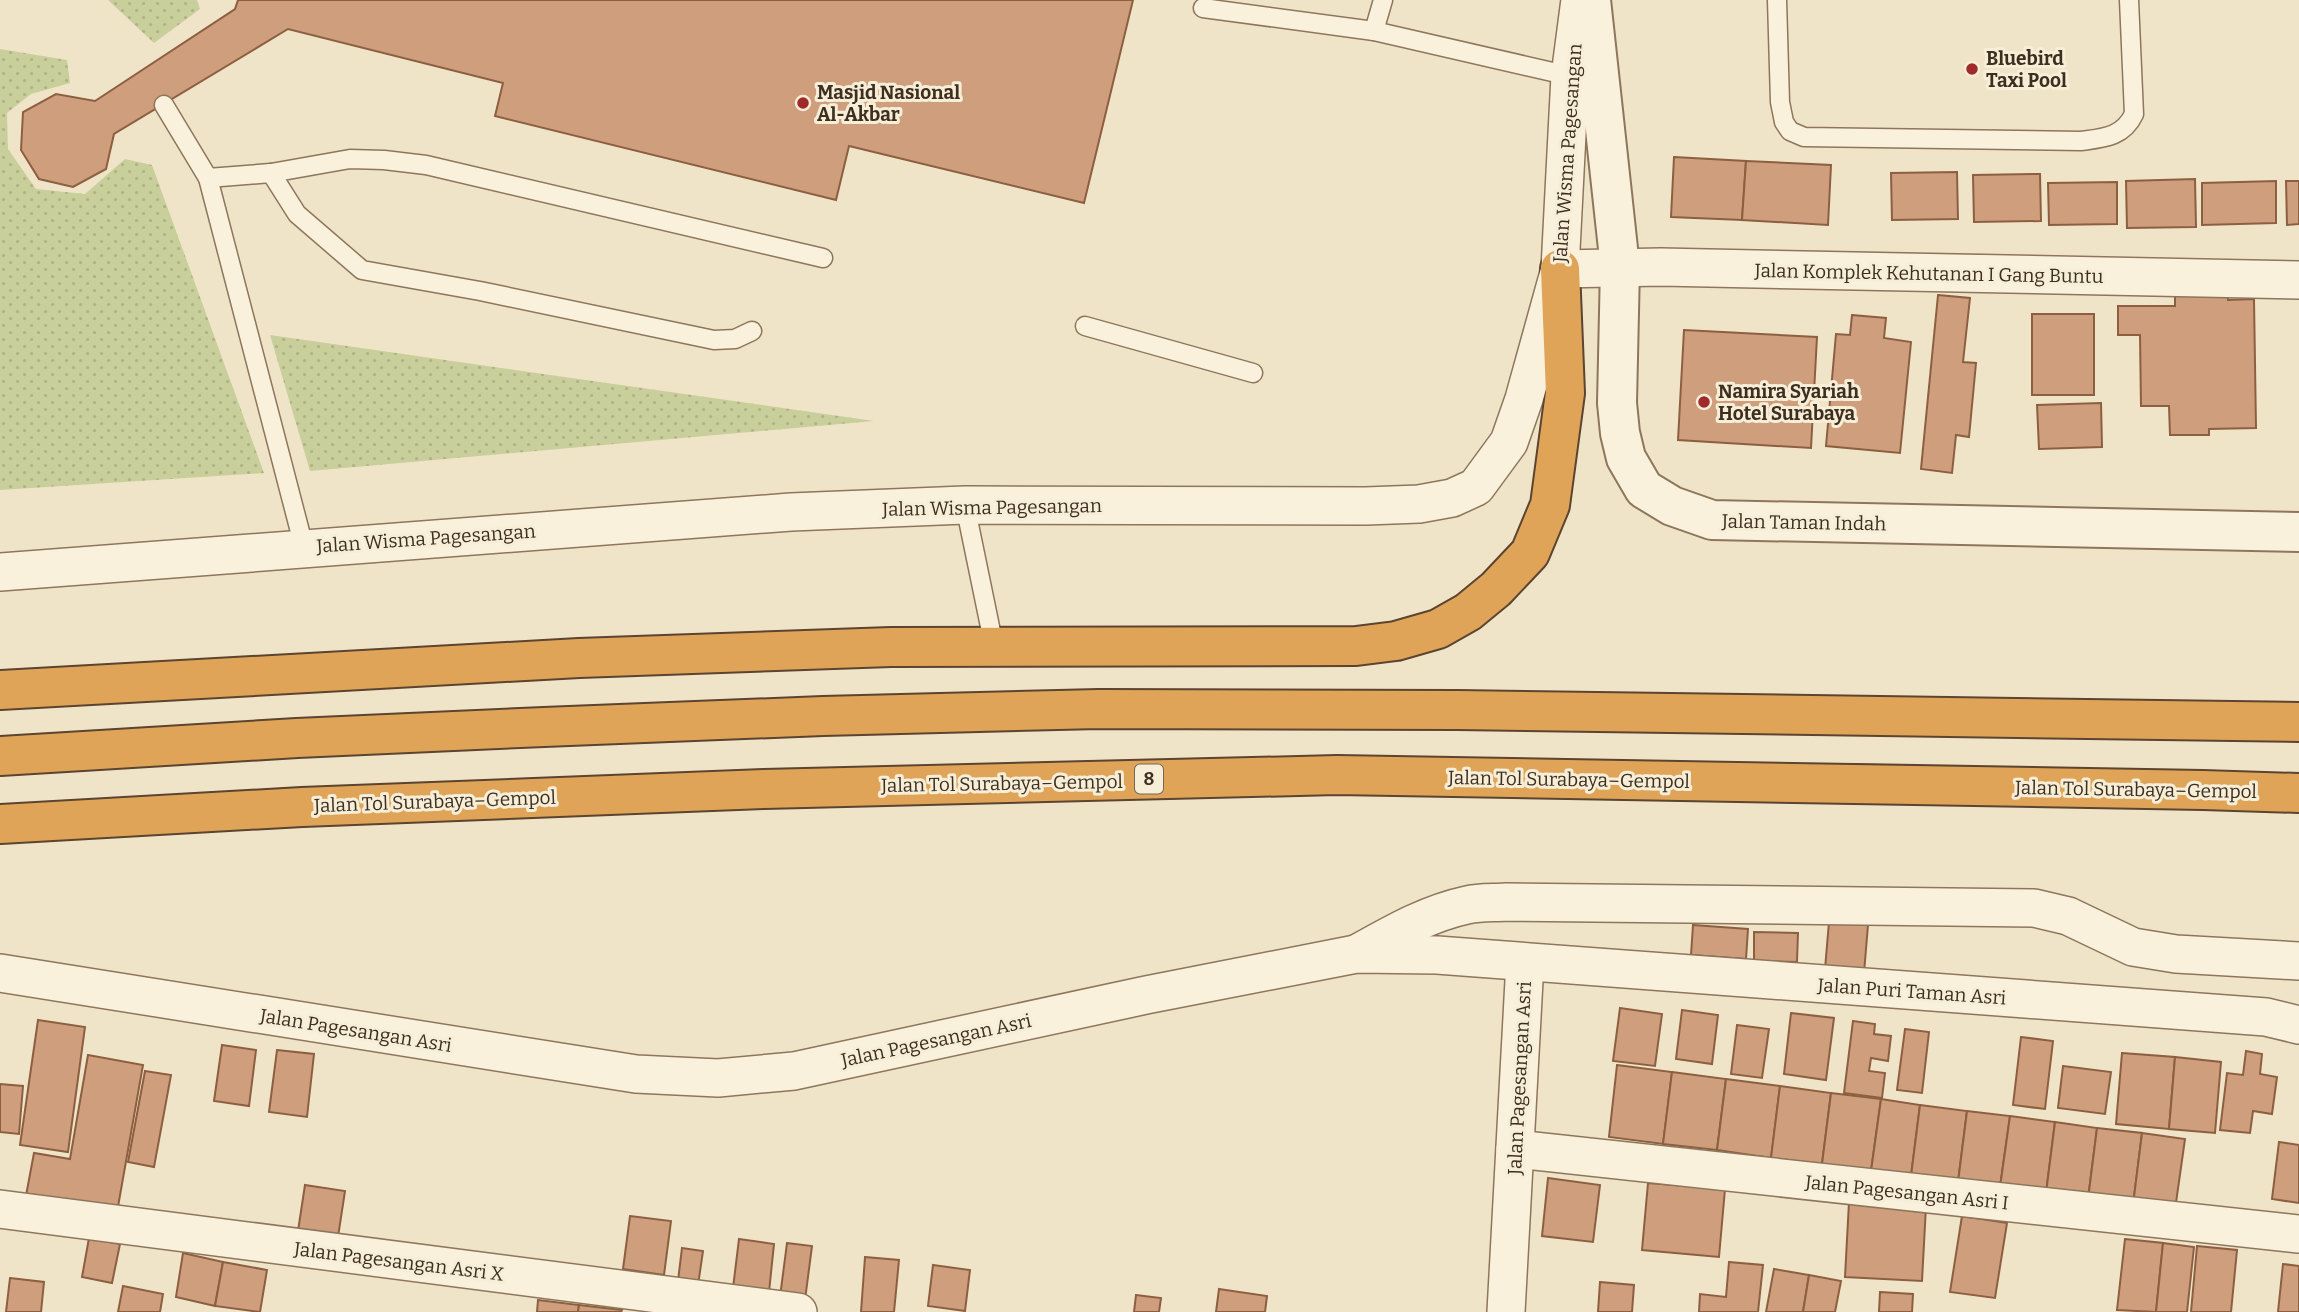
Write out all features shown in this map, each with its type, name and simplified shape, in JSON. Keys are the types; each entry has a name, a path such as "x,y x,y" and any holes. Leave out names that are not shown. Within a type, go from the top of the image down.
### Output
{"highway":[{"path":"0,690 579,658 994,646 1356,646 1396,641 1438,629 1468,612 1496,589 1530,553 1550,505 1565,393 1560,269"},
{"path":"0,756 503,729 823,716 1099,709 1457,709 2290,720"},
{"name":"Jalan Tol Surabaya–Gempol","path":"0,824 302,807 764,789 1336,775 2299,793"}],"street":[{"name":"Jalan Wisma Pagesangan","path":"0,572 791,512 965,505 1366,506 1419,504 1452,498 1476,487 1509,442 1524,399 1560,269 1570,76 1580,0"},
{"name":"Jalan Taman Indah","path":"1591,0 1620,267 1617,403 1620,433 1626,458 1644,489 1672,506 1712,520 2299,532"},
{"name":"Jalan Komplek Kehutanan I Gang Buntu","path":"1560,269 1620,267 2299,280"},
{"path":"1356,954 1403,928 1435,915 1468,905 1520,902 2034,908 2068,916 2133,947 2176,954 2299,961"},
{"name":"Jalan Pagesangan Asri","path":"0,973 636,1074 718,1078 794,1071 1119,1001 1356,954 1437,955 1525,962 1506,1312"},
{"name":"Jalan Puri Taman Asri","path":"1525,962 2266,1017 2299,1025"},
{"name":"Jalan Pagesangan Asri I","path":"1515,1149 2299,1234"},
{"name":"Jalan Pagesangan Asri X","path":"0,1209 798,1312"}],"lane":[{"path":"1374,31 1383,0"},
{"path":"1777,0 1780,102 1784,122 1790,131 1804,137 2081,141 2107,138 2122,131 2134,114 2129,0"},
{"path":"1203,8 1374,31 1570,76"},
{"path":"164,104 208,178 304,547"},
{"path":"208,178 271,173 350,159 426,164 824,258"},
{"path":"271,173 297,214 362,270 714,340 735,339 752,331"},
{"path":"1084,326 1253,373"},
{"path":"965,505 994,646"}],"green space":[{"path":"108,0 197,0 200,9 154,43"},
{"path":"0,49 67,60 70,83 31,94 7,113 8,149 36,189 85,194 125,159 152,165 264,473 0,490"},
{"path":"270,335 874,421 310,471"}],"building":[{"name":"Masjid Nasional Al-Akbar","path":"238,0 1133,0 1084,203 849,146 836,200 495,116 503,83 288,29 114,134 106,169 73,187 39,179 21,150 23,112 56,94 95,101 235,9"},
{"path":"1674,157 1746,161 1742,220 1671,217"},
{"path":"1746,161 1831,165 1828,225 1742,220"},
{"path":"1957,172 1958,219 1892,220 1891,173"},
{"path":"2040,174 2041,221 1974,222 1973,175"},
{"path":"2195,179 2196,227 2127,228 2126,181"},
{"path":"2276,181 2276,223 2202,225 2202,183"},
{"path":"2286,181 2299,181 2299,224 2287,225"},
{"path":"2117,182 2117,224 2049,225 2048,183"},
{"path":"2175,290 2228,290 2228,300 2254,299 2256,428 2209,429 2209,435 2170,435 2169,406 2141,406 2140,335 2118,335 2118,306 2175,306"},
{"path":"1938,295 1970,298 1963,362 1976,363 1969,437 1956,435 1952,473 1921,469"},
{"path":"2032,314 2094,314 2094,395 2032,395"},
{"path":"1852,315 1886,318 1884,338 1911,342 1900,453 1826,446 1836,334 1850,335"},
{"path":"1684,330 1817,337 1811,448 1678,440"},
{"path":"2101,403 2102,447 2039,449 2037,405"},
{"path":"1829,922 1868,925 1864,973 1825,969"},
{"path":"1693,925 1748,929 1746,959 1691,955"},
{"path":"1754,932 1798,933 1797,962 1754,961"},
{"path":"1620,1008 1662,1014 1655,1066 1613,1061"},
{"path":"1682,1010 1718,1015 1712,1064 1676,1059"},
{"path":"1791,1013 1834,1018 1826,1080 1784,1074"},
{"path":"38,1020 85,1027 68,1152 20,1145"},
{"path":"1853,1021 1875,1024 1874,1034 1891,1036 1888,1061 1871,1058 1869,1071 1885,1073 1882,1098 1844,1093"},
{"path":"1737,1025 1769,1029 1762,1078 1731,1074"},
{"path":"1905,1029 1929,1032 1922,1093 1897,1090"},
{"path":"2021,1037 2053,1041 2045,1109 2013,1105"},
{"path":"222,1045 256,1050 249,1106 214,1101"},
{"path":"277,1050 314,1054 307,1117 269,1112"},
{"path":"2246,1051 2262,1054 2260,1074 2277,1077 2272,1114 2253,1111 2250,1133 2220,1130 2227,1073 2243,1075"},
{"path":"2122,1053 2175,1057 2169,1129 2116,1124"},
{"path":"88,1055 143,1065 116,1218 25,1201 34,1153 70,1159"},
{"path":"2175,1057 2221,1062 2215,1133 2169,1129"},
{"path":"1617,1065 1672,1072 1663,1144 1609,1137"},
{"path":"2063,1066 2111,1072 2105,1114 2058,1108"},
{"path":"145,1071 171,1075 154,1167 128,1162"},
{"path":"1672,1072 1726,1079 1717,1150 1663,1144"},
{"path":"1726,1079 1780,1086 1771,1158 1717,1150"},
{"path":"0,1084 23,1086 19,1134 0,1132"},
{"path":"1780,1086 1831,1093 1822,1164 1771,1158"},
{"path":"1831,1093 1881,1099 1871,1171 1822,1164"},
{"path":"1881,1099 1920,1105 1911,1176 1871,1171"},
{"path":"1920,1105 1967,1111 1958,1182 1911,1176"},
{"path":"1967,1111 2010,1116 2000,1187 1958,1182"},
{"path":"2010,1116 2055,1122 2046,1193 2000,1187"},
{"path":"2055,1122 2097,1128 2088,1199 2046,1193"},
{"path":"2097,1128 2142,1133 2133,1205 2088,1199"},
{"path":"2142,1133 2185,1139 2175,1210 2133,1205"},
{"path":"2279,1142 2299,1145 2299,1203 2272,1199"},
{"path":"1548,1178 1600,1185 1593,1242 1542,1236"},
{"path":"1648,1183 1725,1189 1719,1257 1642,1250"},
{"path":"305,1185 345,1191 336,1250 296,1244"},
{"path":"1849,1202 1926,1206 1922,1281 1845,1277"},
{"path":"630,1216 671,1221 664,1275 623,1269"},
{"path":"1962,1216 2007,1223 1995,1298 1950,1292"},
{"path":"89,1238 120,1244 112,1283 82,1277"},
{"path":"739,1239 774,1244 769,1292 733,1288"},
{"path":"2125,1239 2163,1243 2156,1312 2117,1310"},
{"path":"787,1243 812,1246 805,1300 780,1297"},
{"path":"2163,1243 2194,1247 2187,1312 2156,1312"},
{"path":"2197,1246 2237,1250 2231,1312 2191,1312"},
{"path":"682,1248 703,1251 697,1292 677,1289"},
{"path":"183,1253 223,1262 215,1306 176,1297"},
{"path":"865,1257 899,1260 894,1312 861,1312"},
{"path":"223,1262 267,1270 260,1312 215,1306"},
{"path":"1729,1262 1763,1265 1758,1312 1699,1312 1700,1294 1726,1297"},
{"path":"2283,1264 2299,1266 2299,1312 2278,1312"},
{"path":"933,1265 970,1270 965,1311 928,1306"},
{"path":"1774,1269 1809,1275 1803,1312 1766,1312"},
{"path":"1809,1275 1841,1281 1835,1312 1803,1312"},
{"path":"10,1278 44,1282 41,1312 6,1312"},
{"path":"1600,1282 1634,1285 1632,1312 1598,1312"},
{"path":"123,1286 163,1294 160,1312 118,1312"},
{"path":"1219,1289 1267,1296 1265,1312 1216,1312"},
{"path":"1880,1292 1913,1294 1912,1312 1879,1312"},
{"path":"1136,1295 1161,1298 1159,1312 1134,1312"},
{"path":"538,1300 579,1305 578,1312 537,1312"},
{"path":"579,1305 622,1310 578,1312"}],"place":[{"name":"Bluebird Taxi Pool","path":"1972,69"},
{"name":"Masjid Nasional Al-Akbar","path":"803,103"},
{"name":"Namira Syariah Hotel Surabaya","path":"1704,402"}]}
